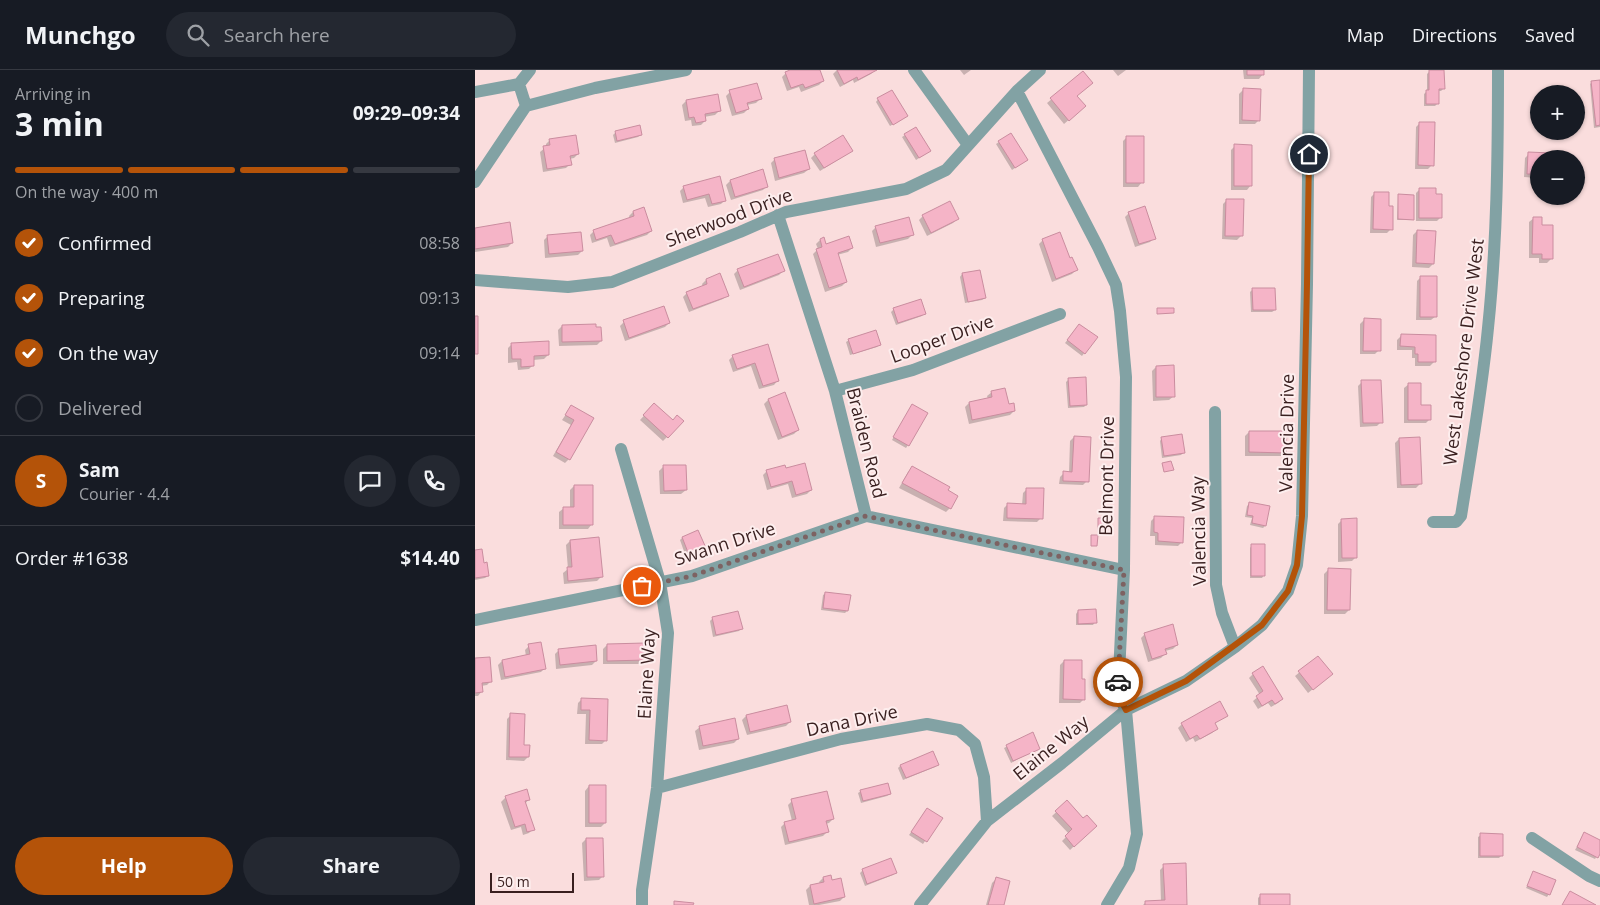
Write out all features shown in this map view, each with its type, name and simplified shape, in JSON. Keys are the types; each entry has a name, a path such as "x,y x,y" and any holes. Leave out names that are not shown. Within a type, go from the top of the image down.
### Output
{"street":[{"path":"475,92 519,84 530,70"},
{"path":"475,182 526,106 595,88 686,70"},
{"path":"914,70 969,145"},
{"name":"Sherwood Drive","path":"475,280 568,287 612,282 786,212 906,189 945,170 1017,91 1040,70"},
{"name":"Valencia Drive","path":"1126,710 1186,681 1235,647 1262,625 1288,591 1297,565 1303,497 1309,70"},
{"name":"West Lakeshore Drive West","path":"1433,522 1455,522 1461,516 1472,449 1488,329 1496,235 1498,70"},
{"path":"519,84 526,106"},
{"name":"Belmont Drive","path":"1017,91 1098,247 1116,286 1120,311 1126,377 1124,570 1118,695 1126,710 1137,834 1129,868 1107,905"},
{"name":"Braiden Road","path":"778,215 835,391 866,516 1124,570"},
{"name":"Looper Drive","path":"835,391 913,370 1060,314"},
{"name":"Valencia Way","path":"1215,412 1216,585 1222,614 1235,647"},
{"name":"Elaine Way","path":"621,449 660,582 669,633 657,788 642,890 642,905"},
{"name":"Swann Drive","path":"475,620 692,576 866,516"},
{"name":"Elaine Way","path":"920,905 987,821 1062,764 1126,710"},
{"name":"Dana Drive","path":"657,788 841,739 927,724 959,730 975,744 983,777 987,821"},
{"path":"1532,838 1589,876 1600,881"}],"building":[{"path":"790,70 820,70 824,81 805,88 803,84 791,88 785,72"},
{"path":"837,70 877,70 858,80 857,77 844,84"},
{"path":"1247,70 1264,70 1264,75 1247,75"},
{"path":"1429,70 1444,70 1445,89 1439,89 1439,104 1426,104 1426,90 1429,90"},
{"path":"1083,71 1093,83 1077,96 1086,106 1069,121 1050,98"},
{"path":"1600,80 1600,125 1596,126 1591,81"},
{"path":"757,83 762,99 747,103 749,109 736,113 729,90"},
{"path":"1243,88 1261,89 1260,121 1242,120"},
{"path":"892,90 908,116 893,125 877,98"},
{"path":"718,94 721,111 705,114 706,121 696,123 694,117 689,118 686,100"},
{"path":"1419,122 1435,122 1434,166 1418,165"},
{"path":"640,125 642,135 617,141 615,131"},
{"path":"916,127 931,151 919,158 904,134"},
{"path":"1011,133 1028,160 1015,168 998,141"},
{"path":"576,135 579,154 570,156 572,165 547,169 543,146 550,145 549,139"},
{"path":"843,135 853,151 824,168 814,153"},
{"path":"1126,136 1144,136 1144,183 1126,183"},
{"path":"1234,144 1252,145 1252,186 1234,186"},
{"path":"805,150 810,169 779,178 774,158"},
{"path":"1528,152 1530,152 1530,174 1527,174"},
{"path":"763,169 768,187 735,197 730,180"},
{"path":"720,176 726,201 712,204 709,194 687,200 683,186"},
{"path":"1419,188 1436,188 1436,194 1442,194 1442,218 1419,218"},
{"path":"1374,192 1389,192 1389,206 1393,206 1393,230 1373,229"},
{"path":"1398,194 1414,195 1414,220 1398,219"},
{"path":"1226,199 1244,199 1243,236 1225,236"},
{"path":"950,201 959,219 931,233 922,215"},
{"path":"1145,206 1156,239 1139,244 1128,212"},
{"path":"644,207 652,231 615,244 611,235 596,240 593,230 634,216 633,211"},
{"path":"909,217 914,235 880,243 875,226"},
{"path":"1533,217 1542,217 1542,225 1553,225 1553,259 1542,259 1542,254 1532,254"},
{"path":"510,222 513,243 475,249 475,228"},
{"path":"1417,230 1436,231 1434,264 1416,263"},
{"path":"581,232 583,251 549,254 547,235"},
{"path":"1060,232 1070,258 1072,257 1078,270 1056,279 1042,239"},
{"path":"849,236 853,248 838,253 847,282 829,288 816,249 822,247 820,239 824,237 826,244"},
{"path":"778,254 785,271 744,287 737,269"},
{"path":"980,270 986,298 968,302 962,273"},
{"path":"720,273 729,296 693,309 686,292 707,284 706,279"},
{"path":"1420,276 1437,276 1437,317 1420,317"},
{"path":"1252,288 1275,288 1276,310 1253,310"},
{"path":"921,299 926,314 898,323 893,308"},
{"path":"664,306 670,323 629,338 623,320"},
{"path":"1157,308 1174,308 1174,313 1157,314"},
{"path":"475,316 478,316 478,354 475,354"},
{"path":"1364,318 1381,319 1381,351 1363,351"},
{"path":"596,324 596,327 601,327 602,341 562,342 562,325"},
{"path":"1079,324 1098,337 1085,354 1067,340"},
{"path":"876,330 881,345 853,354 848,339"},
{"path":"1401,334 1436,335 1436,362 1418,362 1418,354 1415,354 1415,347 1400,346"},
{"path":"549,341 549,355 534,356 534,366 521,367 521,359 512,359 511,343"},
{"path":"768,344 779,381 763,386 755,363 737,369 732,355"},
{"path":"1174,365 1175,397 1156,397 1156,366"},
{"path":"1086,377 1087,405 1070,406 1068,378"},
{"path":"1361,380 1381,380 1383,423 1363,423"},
{"path":"1408,383 1421,383 1421,405 1431,405 1431,420 1408,420"},
{"path":"1005,388 1009,404 1014,403 1015,411 972,420 969,402 992,397 991,391"},
{"path":"785,392 799,430 782,437 768,399"},
{"path":"654,403 673,420 677,415 684,421 668,438 643,415"},
{"path":"912,404 928,413 909,446 893,437"},
{"path":"571,405 594,418 570,460 556,452 574,420 565,415"},
{"path":"1249,431 1287,431 1286,453 1249,452"},
{"path":"1182,434 1185,453 1164,456 1161,437"},
{"path":"1074,436 1091,437 1089,482 1063,481 1063,471 1072,472"},
{"path":"1420,437 1422,484 1401,485 1399,438"},
{"path":"1171,461 1174,470 1164,472 1162,463"},
{"path":"805,463 812,490 796,495 792,481 771,487 766,470 785,465 786,468"},
{"path":"663,465 686,465 687,490 664,491"},
{"path":"912,466 950,487 948,490 958,496 951,509 902,483"},
{"path":"574,485 593,485 593,525 563,525 563,507 574,507"},
{"path":"1026,488 1044,488 1043,519 1007,518 1007,503 1026,504"},
{"path":"1249,502 1270,506 1266,526 1252,523 1253,516 1247,515"},
{"path":"1154,516 1184,517 1183,543 1158,541 1158,533 1154,532"},
{"path":"1098,518 1106,518 1105,535 1098,535"},
{"path":"1357,518 1357,558 1342,558 1341,519"},
{"path":"698,530 706,548 689,555 682,537"},
{"path":"1091,535 1098,535 1097,546 1091,546"},
{"path":"599,537 603,577 568,581 567,567 572,567 570,540"},
{"path":"1251,544 1265,544 1265,576 1251,576"},
{"path":"482,549 484,563 487,562 489,576 475,578 475,550"},
{"path":"1328,568 1351,569 1350,610 1327,610"},
{"path":"825,592 851,595 848,611 823,608"},
{"path":"1096,609 1097,623 1078,624 1078,610"},
{"path":"738,611 743,629 716,635 712,617"},
{"path":"1173,624 1178,645 1165,649 1167,654 1152,659 1144,633"},
{"path":"541,642 546,669 505,677 502,660 530,654 528,644"},
{"path":"645,643 646,660 607,661 607,644"},
{"path":"596,645 597,661 560,665 558,649"},
{"path":"1318,656 1333,674 1313,690 1298,671"},
{"path":"490,657 492,682 482,683 483,692 475,693 475,658"},
{"path":"1064,660 1082,660 1082,679 1085,679 1085,700 1063,699"},
{"path":"1263,666 1283,699 1275,704 1272,700 1262,706 1256,696 1263,691 1252,673"},
{"path":"581,698 608,699 607,741 589,740 590,710 581,710"},
{"path":"1220,701 1228,716 1215,723 1218,729 1200,739 1197,735 1190,739 1181,723"},
{"path":"787,705 791,722 750,732 746,715"},
{"path":"510,713 525,714 524,745 530,745 529,757 509,757"},
{"path":"735,718 739,739 703,746 699,726"},
{"path":"1033,732 1040,749 1013,761 1006,745"},
{"path":"933,751 939,765 906,778 900,765"},
{"path":"888,783 891,794 863,801 860,790"},
{"path":"589,785 606,785 606,823 589,823"},
{"path":"527,789 530,800 525,801 535,830 527,832 525,824 515,827 505,796"},
{"path":"827,791 834,819 826,821 829,832 789,842 784,822 796,819 791,799"},
{"path":"1067,800 1083,818 1087,815 1097,826 1074,847 1065,836 1072,829 1055,811"},
{"path":"927,808 943,818 927,842 911,832"},
{"path":"1584,832 1600,840 1600,854 1598,858 1577,847"},
{"path":"1480,833 1503,834 1503,856 1480,856"},
{"path":"586,838 603,838 604,877 587,877"},
{"path":"891,858 897,873 867,884 862,869"},
{"path":"1186,863 1187,905 1145,905 1145,901 1165,900 1163,864"},
{"path":"1533,871 1556,880 1550,895 1527,886"},
{"path":"831,875 832,880 841,878 845,897 814,904 810,885 824,882 823,877"},
{"path":"996,877 1010,881 1004,905 988,905"},
{"path":"1570,891 1596,905 1562,905"},
{"path":"1260,894 1290,894 1290,905 1260,905"},
{"path":"674,901 694,903 693,905 674,905"}],"way so far":[{"path":"642,586 692,576 866,516 1124,570 1118,682"}],"route":[{"path":"1118,682 1118,695 1126,710 1186,681 1235,647 1262,625 1288,591 1297,565 1302,516 1309,154"}]}
